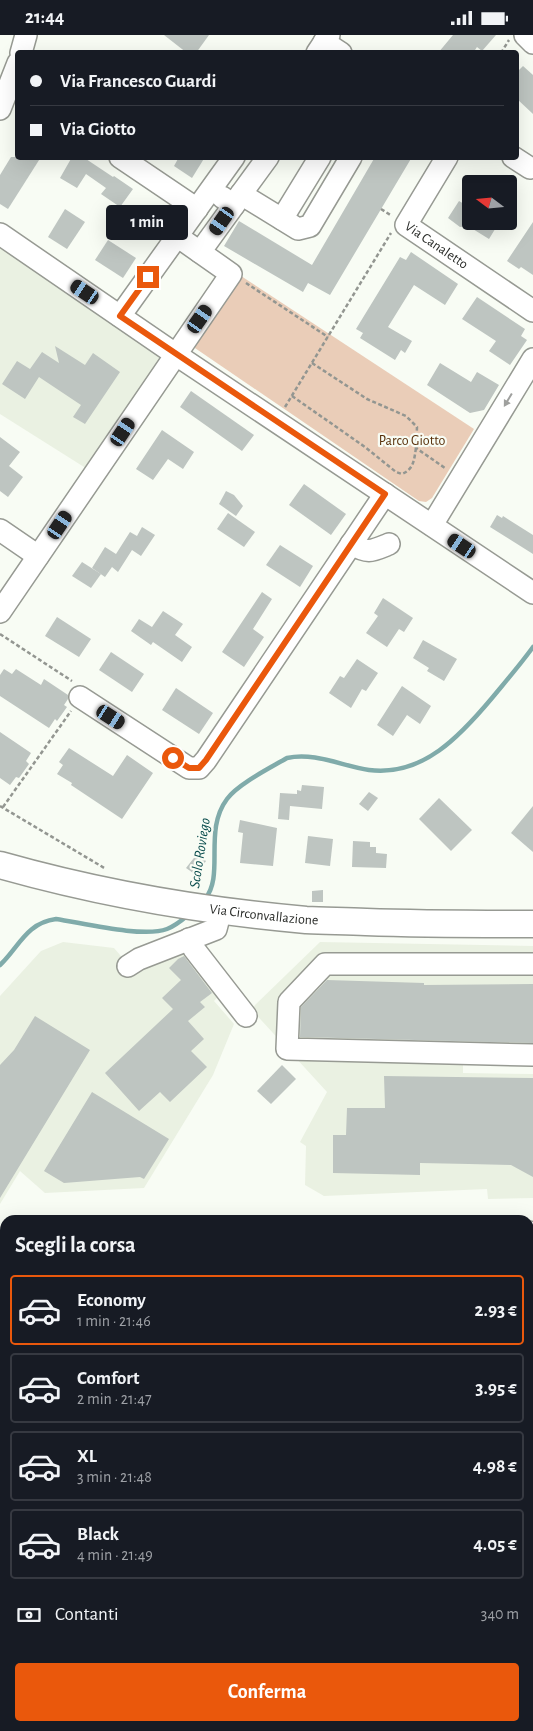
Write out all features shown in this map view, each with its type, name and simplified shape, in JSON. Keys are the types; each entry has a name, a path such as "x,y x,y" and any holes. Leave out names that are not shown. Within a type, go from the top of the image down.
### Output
{"main road":[{"name":"Via Circonvallazione","path":"0,865 131,896 218,910 307,920 533,924"}],"street":[{"path":"525,35 533,43"},
{"path":"0,109 14,87"},
{"path":"124,160 197,209"},
{"path":"120,316 232,160"},
{"path":"200,252 266,160"},
{"path":"282,219 318,160"},
{"path":"211,189 282,219 298,229 310,226 349,160"},
{"name":"Via Canaletto","path":"445,160 406,225 533,311"},
{"path":"0,234 175,354 533,593"},
{"path":"0,612 175,354 232,274 177,236"},
{"path":"432,525 533,359"},
{"path":"80,697 189,768 199,768 385,494"},
{"path":"0,529 38,555"},
{"path":"351,544 362,550 373,551 390,544"},
{"path":"128,965 216,929 218,910"},
{"path":"189,939 194,949 246,1016"},
{"path":"533,964 325,964 289,1002 287,1049 533,1055"}],"path":[{"path":"502,50 513,35"},
{"path":"276,421 394,229"},
{"path":"232,274 328,337"},
{"path":"292,396 366,447 396,472 402,474 413,466 418,427 406,416 367,399 312,363"},
{"path":"416,448 461,478"},
{"path":"0,634 85,690 2,807 113,873"}],"shaded area":[{"path":"0,247 161,356 161,366 92,472 0,414"},
{"path":"63,942 114,948 132,969 185,947 222,992 214,1001 234,1024 213,1075 144,1188 45,1193 20,1171 0,1204 0,996 41,951"},
{"path":"320,942 533,946 533,1060 463,1060 463,1073 533,1074 533,1198 488,1199 487,1189 324,1196 305,1185 306,1146 300,1142 327,1092 251,1009"}],"green space":[{"name":"Parco Giotto","path":"241,276 474,429 432,498 426,502 419,501 192,346"}],"building":[{"path":"164,35 209,35 198,50 183,50"},
{"path":"453,35 496,35 483,50 477,47 475,50 440,50"},
{"path":"523,66 533,75 533,114 519,101 519,70"},
{"path":"11,157 15,157 15,160 39,160 8,209 0,204 0,175"},
{"path":"70,160 88,160 133,189 120,207 101,194 106,188 86,174 77,188 60,178"},
{"path":"177,160 203,160 192,178 174,166"},
{"path":"373,160 410,160 330,295 308,283 303,292 224,246 239,221 312,265"},
{"path":"459,201 462,203 462,227 448,218"},
{"path":"150,205 170,218 158,237 138,224"},
{"path":"65,209 85,222 67,249 48,237"},
{"path":"120,211 129,218 121,229 112,222"},
{"path":"533,222 533,275 507,261"},
{"path":"474,230 494,230 489,239"},
{"path":"108,240 136,258 123,278 95,260"},
{"path":"411,252 458,284 445,305 414,285 388,327 412,341 405,353 401,350 395,360 360,338 363,333 356,329 400,257 406,260"},
{"path":"477,297 525,329 521,336 527,340 510,365 489,351 496,341 462,319"},
{"path":"55,346 85,365 93,353 120,372 85,424 73,417 81,405 39,377 25,399 2,384 17,361 30,369 42,352 59,363"},
{"path":"440,363 471,382 477,372 499,385 484,410 470,413 427,385"},
{"path":"191,391 254,435 242,451 180,407"},
{"path":"162,430 194,452 183,469 168,459 153,480 136,469"},
{"path":"0,437 20,452 9,466 23,477 8,497 0,491"},
{"path":"304,484 346,514 331,535 289,505"},
{"path":"226,491 234,495 243,506 236,516 219,504"},
{"path":"228,513 255,532 244,547 217,529"},
{"path":"497,515 502,518 503,516 533,535 533,554 490,527"},
{"path":"142,527 155,535 141,556 132,550 118,572 112,567 105,577 92,568 105,547 116,554 130,532 137,536"},
{"path":"280,545 313,566 300,587 266,565"},
{"path":"82,562 101,574 91,588 72,576"},
{"path":"262,592 272,599 253,629 264,637 244,667 222,652"},
{"path":"383,598 413,618 404,632 399,629 387,647 366,633 378,616 374,613"},
{"path":"163,611 183,624 175,635 192,647 182,662 153,642 151,645 131,631 139,619 152,627"},
{"path":"57,617 91,639 79,657 45,636"},
{"path":"423,640 457,659 444,681 427,671 429,668 413,658"},
{"path":"111,652 144,674 132,692 99,670"},
{"path":"357,659 378,673 366,691 362,689 351,708 329,693 340,676 344,678"},
{"path":"4,669 12,674 16,669 41,685 44,679 68,695 64,705 67,707 57,721 55,719 49,728 0,696 0,675"},
{"path":"402,686 431,706 420,724 407,715 393,736 377,725"},
{"path":"176,688 213,713 199,734 162,710"},
{"path":"0,732 31,753 26,761 29,764 19,778 16,777 10,785 0,778"},
{"path":"69,748 113,776 127,755 153,773 122,819 57,774 63,765 59,762"},
{"path":"302,785 324,787 322,809 290,806 289,820 278,819 280,793 297,794 297,790 301,791"},
{"path":"369,792 378,798 368,811 359,804"},
{"path":"439,798 472,830 451,851 419,819"},
{"path":"533,806 533,852 511,833"},
{"path":"240,820 277,828 273,866 240,863 243,833 238,832"},
{"path":"308,836 333,839 330,866 305,863"},
{"path":"353,841 370,842 370,847 376,847 376,853 387,854 386,868 352,867"},
{"path":"197,854 206,861 196,875 186,868"},
{"path":"323,890 323,902 312,902 312,891"},
{"path":"184,956 212,993 200,1002 205,1007 188,1021 204,1039 191,1051 207,1067 170,1102 160,1092 139,1111 105,1073 173,1009 162,998 181,980 169,968"},
{"path":"327,980 424,983 424,985 533,984 533,1043 300,1037 301,1007"},
{"path":"35,1016 90,1050 0,1198 0,1065 14,1050"},
{"path":"282,1065 296,1079 271,1104 257,1091"},
{"path":"384,1076 533,1078 533,1177 511,1165 420,1163 420,1175 333,1173 333,1135 346,1135 347,1108 385,1108"},
{"path":"92,1092 169,1139 144,1179 140,1177 64,1183 44,1171"}],"waterway":[{"name":"Scolo Roviego","path":"205,899 211,889 214,878 216,825 220,811 232,793 287,758 318,758 369,770 389,770 407,767 423,760 439,751 467,726 533,647"},
{"name":"Scolo Roviego","path":"0,965 30,931 46,921 56,919 143,932 170,928 187,916"}],"route":[{"path":"148,277 120,316 385,494 206,760 199,768 189,768 173,758"}]}
